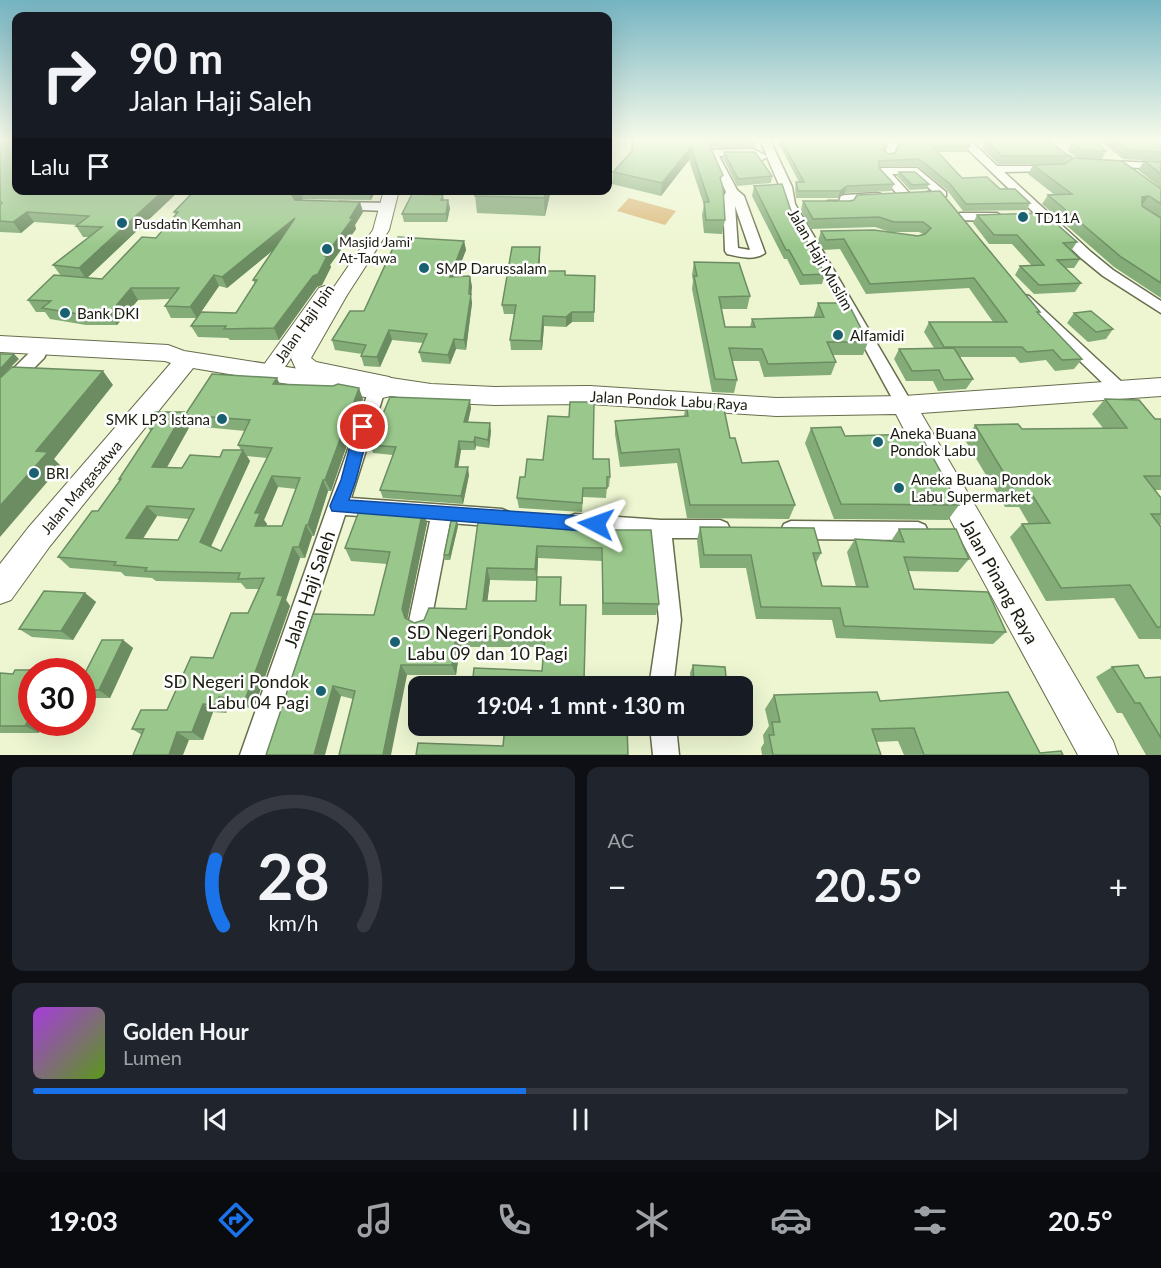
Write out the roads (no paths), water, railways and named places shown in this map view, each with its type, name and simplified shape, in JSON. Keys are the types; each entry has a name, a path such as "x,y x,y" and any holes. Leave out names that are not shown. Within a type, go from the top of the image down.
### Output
{"main road":[{"name":"Jalan Pondok Labu Raya","path":"0,344 33,351"},
{"name":"Jalan Pondok Labu Raya","path":"0,352 33,351 163,358 431,393 495,396 590,395 776,407 879,406 910,416"},
{"name":"Jalan Margasatwa","path":"0,589 39,537 163,358"},
{"path":"910,416 1119,389 1161,387"},
{"name":"Jalan Pinang Raya","path":"910,416 952,531 1099,755"}],"street":[{"path":"727,175 738,191"},
{"path":"774,175 782,187"},
{"name":"Jalan Haji Muslim","path":"778,175 789,204 811,235 910,416"},
{"path":"886,175 906,196"},
{"path":"921,175 951,206 972,236"},
{"path":"1001,175 1098,264 1161,308"},
{"name":"Jalan Haji Ipin","path":"270,371 381,231 390,195"},
{"path":"789,204 846,204 845,200 906,196 1010,215"},
{"path":"324,206 385,213"},
{"path":"1027,214 1042,215"},
{"path":"1016,288 1044,318 1119,389"},
{"name":"Jalan Haji Ipin","path":"331,294 301,355 303,364 320,371 382,382 384,388"},
{"path":"0,392 33,351"},
{"name":"Jalan Haji Saleh","path":"254,755 348,480 363,427 384,388"},
{"path":"338,506 523,519"},
{"path":"420,621 442,514"},
{"path":"558,522 661,529 745,529"},
{"path":"661,529 670,620 662,676"},
{"path":"769,530 952,531"},
{"path":"664,736 666,755"}],"place":[{"name":"TD11A","path":"1023,217"},
{"name":"Pusdatin Kemhan","path":"122,223"},
{"name":"Masjid Jami' At-Taqwa","path":"327,249"},
{"name":"SMP Darussalam","path":"424,268"},
{"name":"Bank DKI","path":"65,313"},
{"name":"Alfamidi","path":"838,335"},
{"name":"SMK LP3 Istana","path":"222,419"},
{"name":"Aneka Buana Pondok Labu","path":"878,442"},
{"name":"BRI","path":"34,473"},
{"name":"Aneka Buana Pondok Labu Supermarket","path":"899,488"},
{"name":"SD Negeri Pondok Labu 09 dan 10 Pagi","path":"395,642"},
{"name":"SD Negeri Pondok Labu 04 Pagi","path":"321,691"}]}
